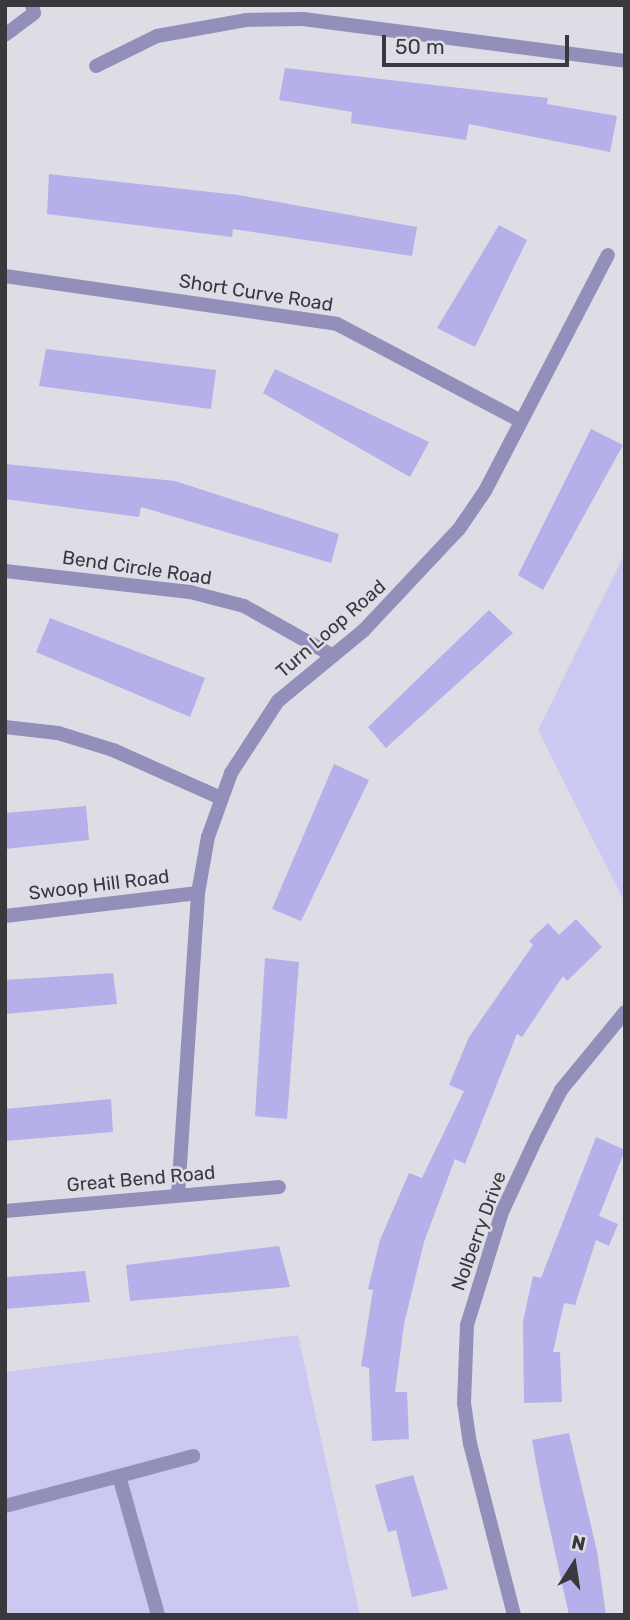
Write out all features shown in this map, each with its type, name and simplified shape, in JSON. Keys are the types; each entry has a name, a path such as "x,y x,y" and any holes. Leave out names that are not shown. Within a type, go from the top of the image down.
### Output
{"street":[{"path":"5,35 34,12 32,5"},
{"path":"96,66 157,36 246,20 303,19 625,61"},
{"name":"Turn Loop Road","path":"178,1195 198,893 221,798 247,745 278,701 393,602 459,529 521,421 608,255"},
{"name":"Short Curve Road","path":"5,276 337,324 521,421"},
{"name":"Bend Circle Road","path":"5,571 191,592 244,606 333,656"},
{"path":"5,727 58,733 113,750 221,798"},
{"name":"Swoop Hill Road","path":"5,916 198,893"},
{"name":"Nolberry Drive","path":"514,1615 470,1444 464,1403 467,1325 502,1212 537,1137 561,1090 625,1012"},
{"name":"Great Bend Road","path":"5,1211 279,1187"},
{"path":"5,1506 193,1457"},
{"path":"119,1476 158,1615"}],"shaded area":[{"path":"625,553 625,903 538,730"},
{"path":"298,1335 360,1615 5,1615 5,1372"}],"building":[{"path":"285,68 548,98 547,104 617,116 610,152 469,124 466,140 351,123 352,112 279,100"},
{"path":"49,174 238,195 417,227 412,256 233,229 232,237 47,214"},
{"path":"499,225 527,240 475,347 437,328"},
{"path":"46,349 216,370 211,409 39,386"},
{"path":"275,369 429,442 410,477 263,393"},
{"path":"591,429 623,445 543,590 518,575"},
{"path":"5,464 175,481 339,534 331,563 141,507 139,517 5,499"},
{"path":"489,610 513,633 386,748 368,727"},
{"path":"50,618 205,678 190,717 36,652"},
{"path":"334,764 369,780 301,921 272,909"},
{"path":"86,806 89,840 5,849 5,813"},
{"path":"576,919 602,947 567,981 563,976 522,1037 517,1034 465,1164 455,1159 424,1242 404,1324 395,1392 407,1392 409,1439 372,1441 369,1368 361,1366 373,1290 368,1289 380,1240 409,1173 422,1178 464,1091 449,1085 469,1037 533,945 529,941 548,923 559,935"},
{"path":"265,958 299,962 287,1119 255,1116"},
{"path":"113,973 117,1004 5,1014 5,980"},
{"path":"111,1099 113,1132 5,1141 5,1109"},
{"path":"596,1137 625,1150 599,1216 618,1224 609,1246 596,1240 575,1305 564,1303 553,1352 560,1352 562,1402 524,1403 523,1321 533,1276 541,1278"},
{"path":"279,1246 290,1287 130,1301 126,1265"},
{"path":"85,1271 90,1302 5,1309 5,1277"},
{"path":"569,1433 597,1551 606,1615 569,1615 541,1489 532,1440"},
{"path":"413,1475 448,1589 412,1597 396,1530 388,1532 375,1485"}]}
